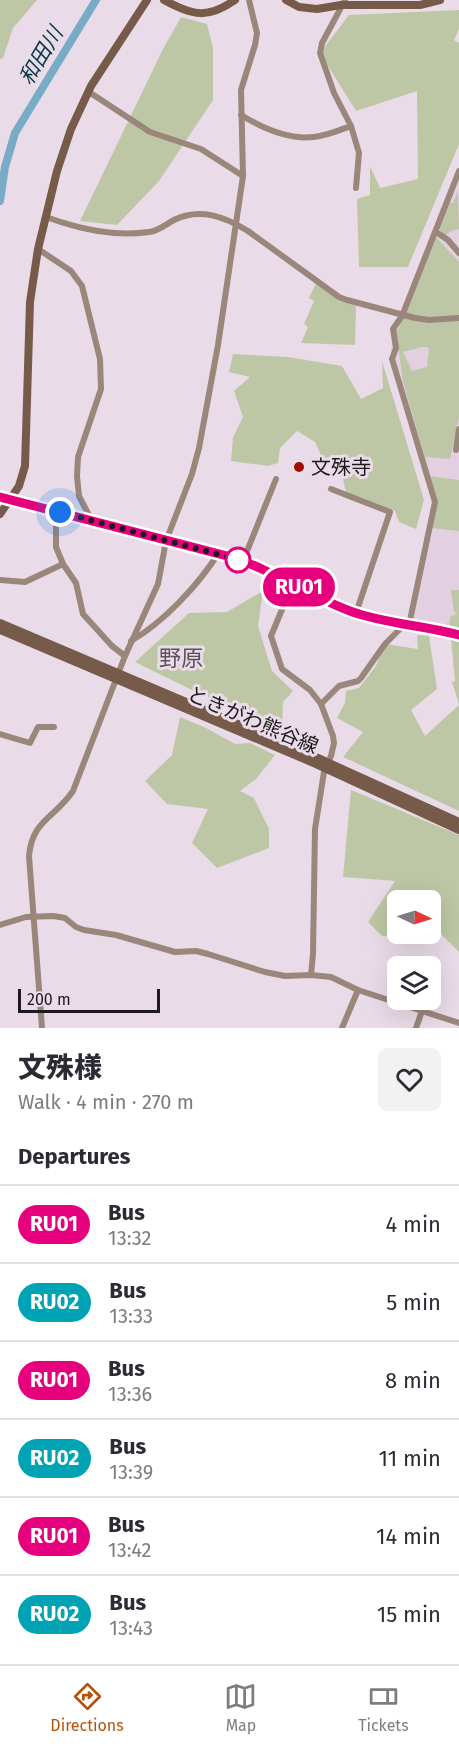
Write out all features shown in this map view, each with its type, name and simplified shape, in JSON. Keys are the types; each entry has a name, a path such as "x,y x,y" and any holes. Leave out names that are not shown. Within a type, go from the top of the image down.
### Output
{"street":[{"path":"0,514 19,486 25,466 30,302 38,249 62,152 89,92 147,0"},
{"path":"164,0 184,9 208,14 218,12 235,0"},
{"path":"42,1028 29,856 30,841 40,826 67,801 74,791 124,656 158,584 166,541 192,474 199,448 218,345 243,176 241,90 257,33 249,0"},
{"path":"285,0 307,9 343,3 411,5 440,0"},
{"path":"343,3 322,43 320,53 334,93 351,126 359,153 356,188"},
{"path":"89,92 150,132 201,149 243,176"},
{"path":"241,115 270,130 292,136 314,137 351,126"},
{"path":"321,704 339,686 358,681 385,644 407,625 435,502 392,358 396,348 393,329 402,316 459,171"},
{"path":"46,217 102,233 157,231 175,219 189,215 208,214 236,224 339,297 402,316 429,320 459,318"},
{"path":"435,232 447,240 459,253"},
{"path":"38,249 71,271 82,286 100,359 101,389 78,457 76,476 79,496 92,521"},
{"path":"456,450 459,429"},
{"path":"243,561 276,478"},
{"path":"331,489 390,512 356,613"},
{"path":"0,497 243,561 356,613 459,635"},
{"path":"60,512 56,527 56,547 63,564 76,583 83,615 124,656"},
{"path":"131,641 163,618 201,578 218,554"},
{"path":"0,580 26,582 63,564"},
{"path":"293,583 271,636 282,669 310,690 321,704 333,736 331,756 324,772 315,829 311,975"},
{"name":"ときがわ熊谷線","path":"0,623 329,763 459,822"},
{"name":"ときがわ熊谷線","path":"0,630 316,764 459,830"},
{"path":"0,734 30,743 38,727 54,727"},
{"path":"0,925 26,917 65,918 84,930 116,935 175,952 196,951 275,974 331,977 358,990 459,1023"},
{"path":"345,1027 358,990"},
{"path":"416,1028 422,1011"}],"shaded area":[{"path":"459,171 459,635 407,626 434,501 391,348 393,335"}],"green space":[{"path":"0,0 37,0 13,28 3,58 0,59"},
{"path":"459,10 459,29 454,40 459,43 459,144 408,267 359,267 357,199 370,195 370,166 380,188 418,179 417,91 356,111 320,53 349,15"},
{"path":"181,17 207,24 213,48 213,100 159,181 117,225 80,221 163,49"},
{"path":"458,191 459,229 445,236 439,229"},
{"path":"434,235 459,262 459,418 450,459 425,457 403,382 396,330 399,328","holes":["428,347 427,367 412,371 403,352"]},
{"path":"316,283 337,299 356,306 355,345 301,343 308,327 304,324 314,301 309,298"},
{"path":"233,354 288,357 342,366 361,399 383,388 382,361 424,500 416,529 399,522 395,511 346,492 339,462 326,467 315,442 297,431 280,448 278,463 268,466 231,461 233,437 243,417 234,391 250,377 229,372"},
{"path":"428,476 459,480 459,531 432,528 436,504"},
{"path":"451,590 459,590 459,630 449,628 450,617 458,613 454,612"},
{"path":"263,591 258,626 272,671 293,691 283,702 282,728 196,692 135,662 189,613 227,612"},
{"path":"417,635 429,636 437,689 411,710 425,736 459,705 459,811 343,757 363,732 337,718 345,703 346,691 359,688 376,666 385,644 418,649"},
{"path":"451,638 459,641 459,704 452,682 455,681"},
{"path":"180,717 235,744 250,743 275,755 256,779 240,791 254,798 269,829 269,848 217,868 192,843 208,809 167,804 145,781 172,755"},
{"path":"351,790 459,835 459,952 441,934 441,890 389,890 395,881 343,877"},
{"path":"387,893 387,936 382,936 368,922"}],"waterway":[{"name":"和田川","path":"0,201 5,167 15,133 96,0"}],"bus line":[{"name":"RU01","path":"0,497 231,557 266,570 335,604 371,618 459,635"}],"place":[{"name":"文殊寺","path":"299,467"}],"district":[{"name":"野原","path":"181,658"}],"route":[{"path":"60,512 243,561 238,560"}]}
